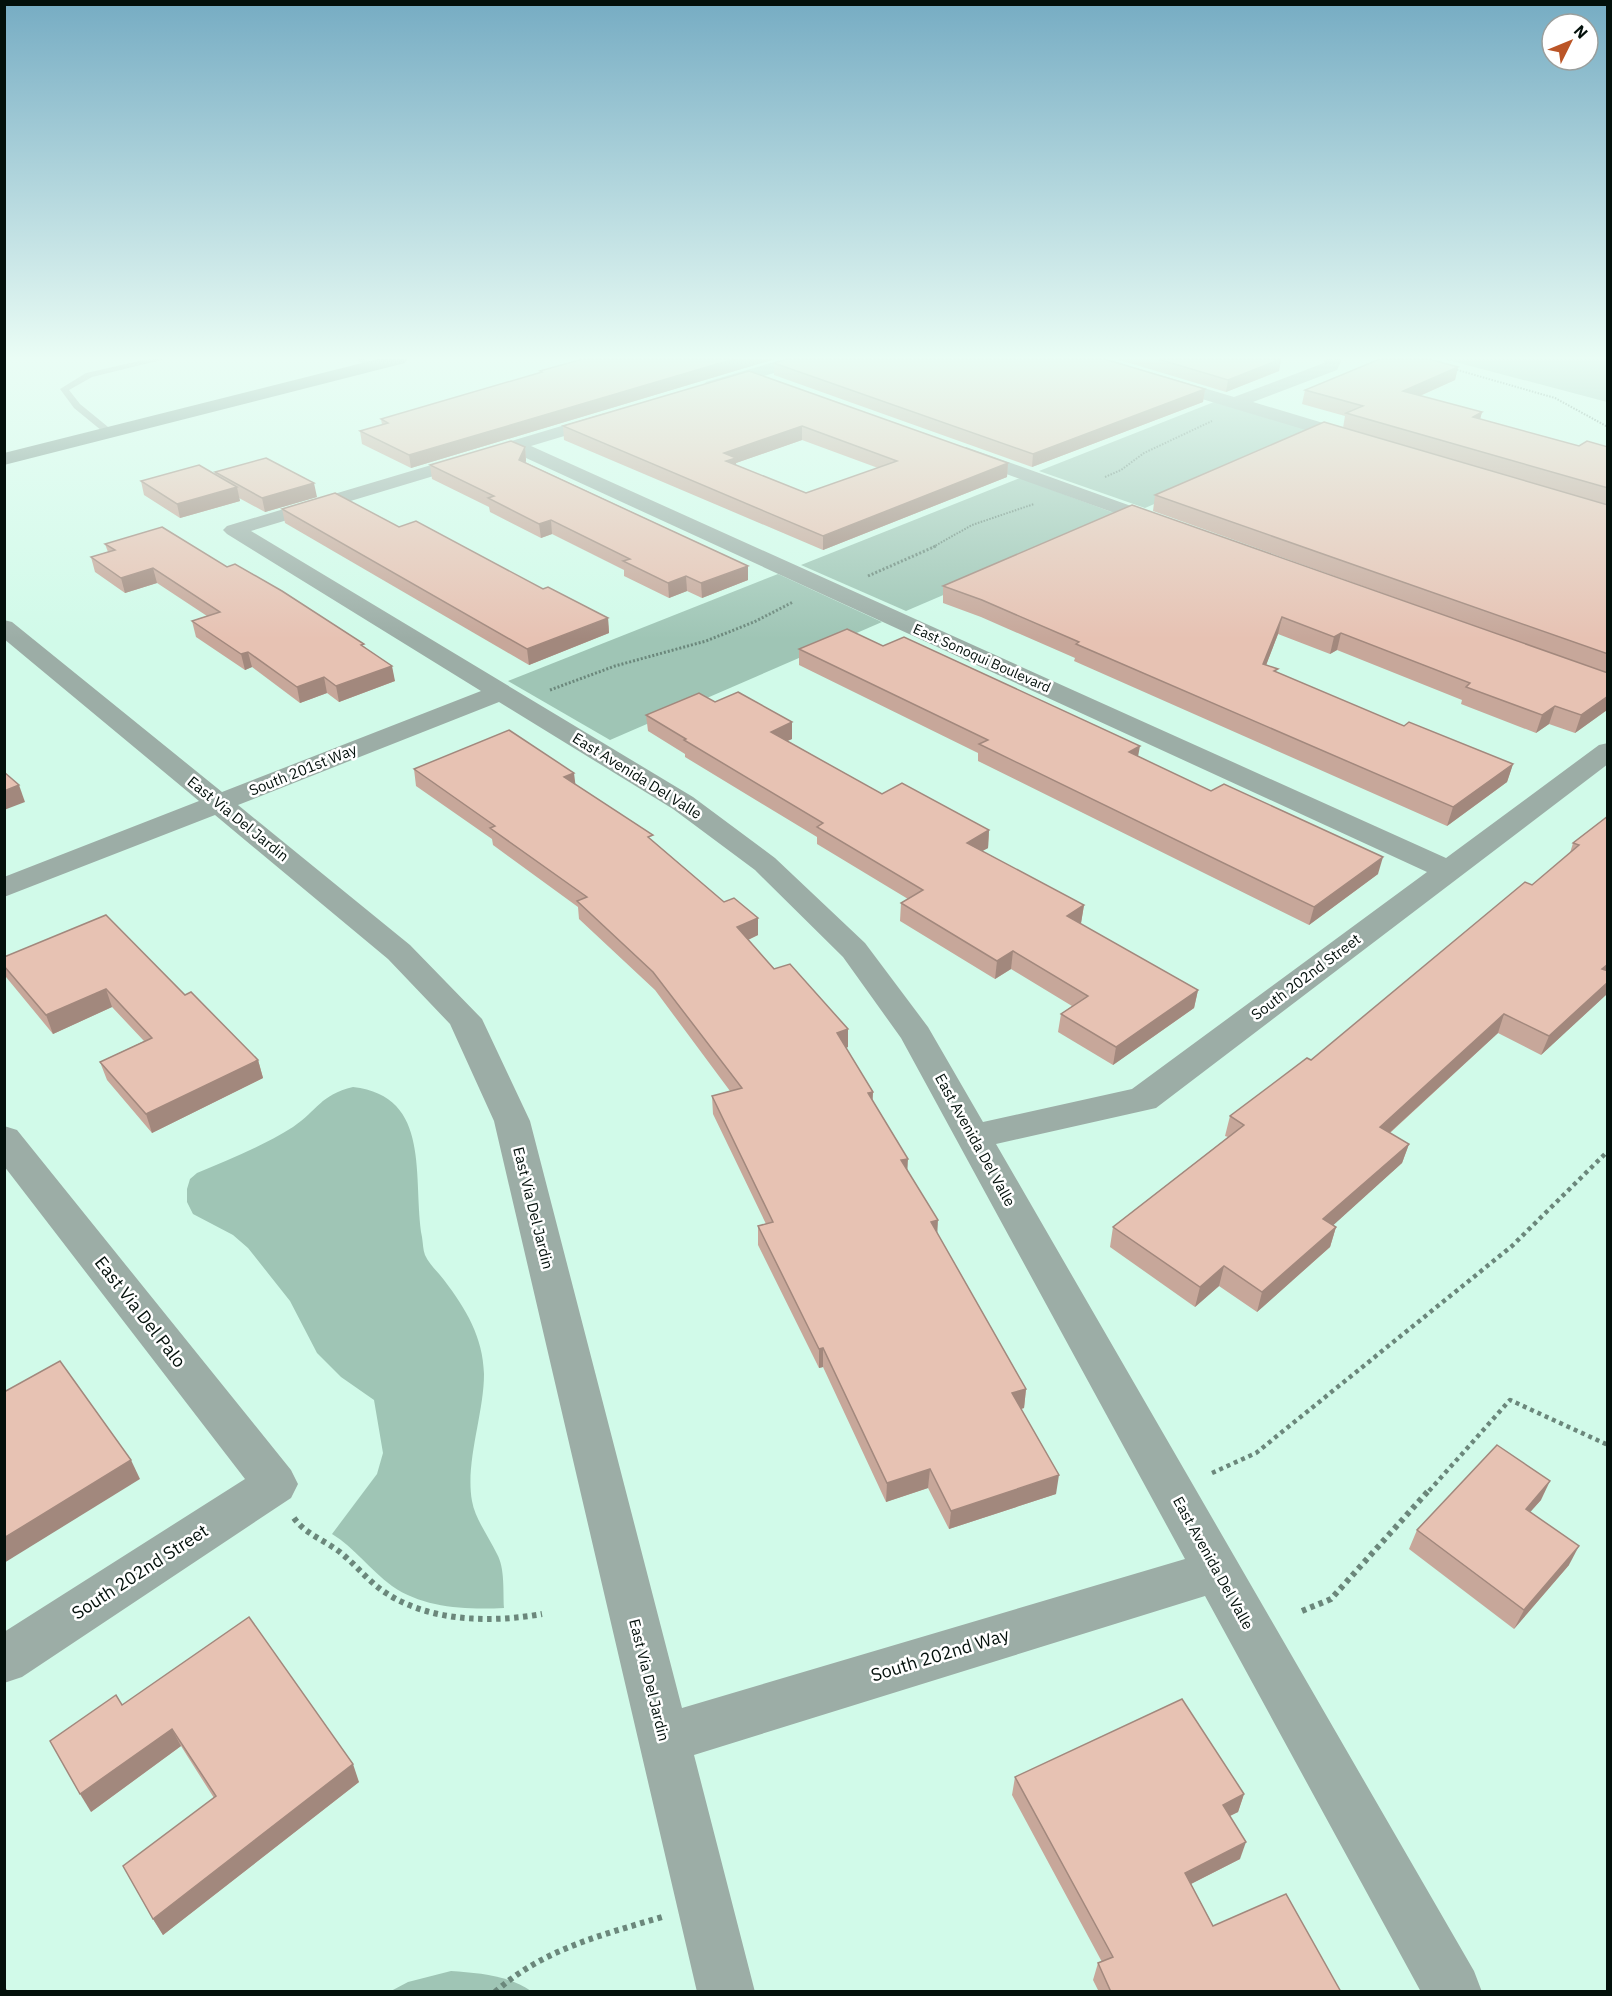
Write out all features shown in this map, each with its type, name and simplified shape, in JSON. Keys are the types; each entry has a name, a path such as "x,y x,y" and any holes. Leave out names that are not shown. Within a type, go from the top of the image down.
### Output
{"main road":[{"path":"4,459 32,452"}],"street":[{"name":"East Avenida Del Valle","path":"494,452 234,530 683,803 765,864 854,950 916,1035 1453,1992"},
{"name":"East Sonoqui Boulevard","path":"529,452 1448,870"},
{"path":"963,452 1190,534"},
{"name":"East Via Del Jardin","path":"4,627 399,952 465,1019 512,1121 726,1992"},
{"name":"South 201st Way","path":"4,888 219,803 510,697"},
{"name":"South 202nd Street","path":"973,1137 1143,1099 1608,751"},
{"name":"East Via Del Palo","path":"4,1139 275,1484"},
{"name":"South 202nd Street","path":"4,1660 275,1484"},
{"name":"South 202nd Way","path":"664,1739 1217,1571"}],"path":[{"path":"510,697 655,657 735,630 828,588 888,569 942,543 972,525 1121,470 1146,452"},
{"path":"1212,1473 1256,1453 1275,1439 1512,1246 1608,1152"},
{"path":"1302,1611 1331,1599 1510,1400 1608,1445"},
{"path":"275,1484 301,1530 339,1551 389,1595 444,1616 527,1617 542,1614"},
{"path":"495,1992 510,1975 557,1950 704,1903"}],"green space":[{"path":"1087,452 1275,452 1145,508 1039,471"},
{"path":"1020,478 1125,517 906,611 801,565"},
{"path":"778,574 882,622 610,740 508,681"},
{"path":"353,1087 379,1094 396,1106 407,1123 414,1144 417,1166 419,1214 424,1253 452,1291 477,1336 484,1374 471,1470 472,1501 476,1514 500,1560 504,1608 460,1608 417,1599 384,1580 332,1534 377,1474 383,1453 374,1400 341,1377 317,1353 290,1301 248,1248 233,1235 193,1214 187,1202 190,1179 197,1173 282,1134 333,1094"},
{"path":"451,1971 503,1978 531,1991 391,1991 408,1982"}],"building":[{"path":"473,452 523,452 519,460 748,566 701,583 686,576 668,583 623,561 630,559 551,520 539,524 488,498 494,496 430,465"},
{"path":"625,452 726,452 724,453 736,458 726,461 806,493 897,461 873,452 977,452 1008,463 823,536"},
{"path":"1254,452 1427,452 1608,505 1608,654 1155,495"},
{"path":"1483,452 1608,452 1608,488"},
{"path":"266,458 314,483 262,498 215,472"},
{"path":"199,465 237,487 177,504 141,481"},
{"path":"335,493 399,527 416,521 543,589 548,587 608,618 527,649 282,509"},
{"path":"1132,505 1608,673 1608,696 1581,715 1555,706 1542,715 1466,687 1470,683 1341,633 1334,637 1282,617 1263,664 1278,669 1274,671 1404,726 1409,722 1513,764 1453,807 1076,644 1079,642 982,600 943,586"},
{"path":"162,527 227,567 235,564 282,591 364,644 361,645 392,666 336,686 324,677 297,687 248,652 241,654 192,621 220,612 153,568 121,578 91,557 115,550 105,544"},
{"path":"847,629 883,646 904,637 1140,746 1129,752 1211,791 1224,784 1383,857 1314,907 979,744 988,740 799,649"},
{"path":"738,692 792,722 771,732 882,794 902,783 989,830 967,843 1084,905 1067,916 1198,990 1116,1047 1061,1014 1088,996 1013,951 997,961 901,903 923,890 817,827 823,823 646,715 699,693 715,702"},
{"path":"509,730 574,773 564,777 653,835 648,837 724,902 734,898 758,918 737,927 774,969 790,964 848,1029 837,1033 873,1092 868,1093 908,1159 901,1160 938,1220 931,1222 1026,1389 1012,1393 1059,1475 951,1511 930,1469 887,1483 823,1348 819,1349 758,1226 773,1222 712,1096 742,1088 653,972 577,901 587,897 490,828 495,826 414,769"},
{"path":"4,772 19,785 4,791"},
{"path":"1608,816 1608,964 1602,969 1608,971 1608,982 1549,1036 1504,1014 1380,1127 1409,1144 1323,1219 1336,1227 1262,1292 1224,1266 1200,1287 1113,1227 1244,1125 1230,1116 1307,1058 1311,1060 1525,882 1532,885 1579,845 1573,843"},
{"path":"106,915 185,995 191,992 258,1060 146,1114 100,1062 152,1038 106,989 46,1015 4,966 4,957"},
{"path":"60,1361 131,1460 4,1538 4,1392"},
{"path":"1497,1445 1550,1481 1526,1509 1579,1546 1524,1610 1417,1530"},
{"path":"249,1617 353,1764 153,1919 123,1866 216,1796 172,1729 80,1794 50,1741 116,1695 122,1705"},
{"path":"1182,1699 1244,1794 1223,1805 1246,1842 1185,1873 1213,1926 1286,1894 1341,1992 1111,1992 1098,1963 1113,1957 1015,1777"}]}
